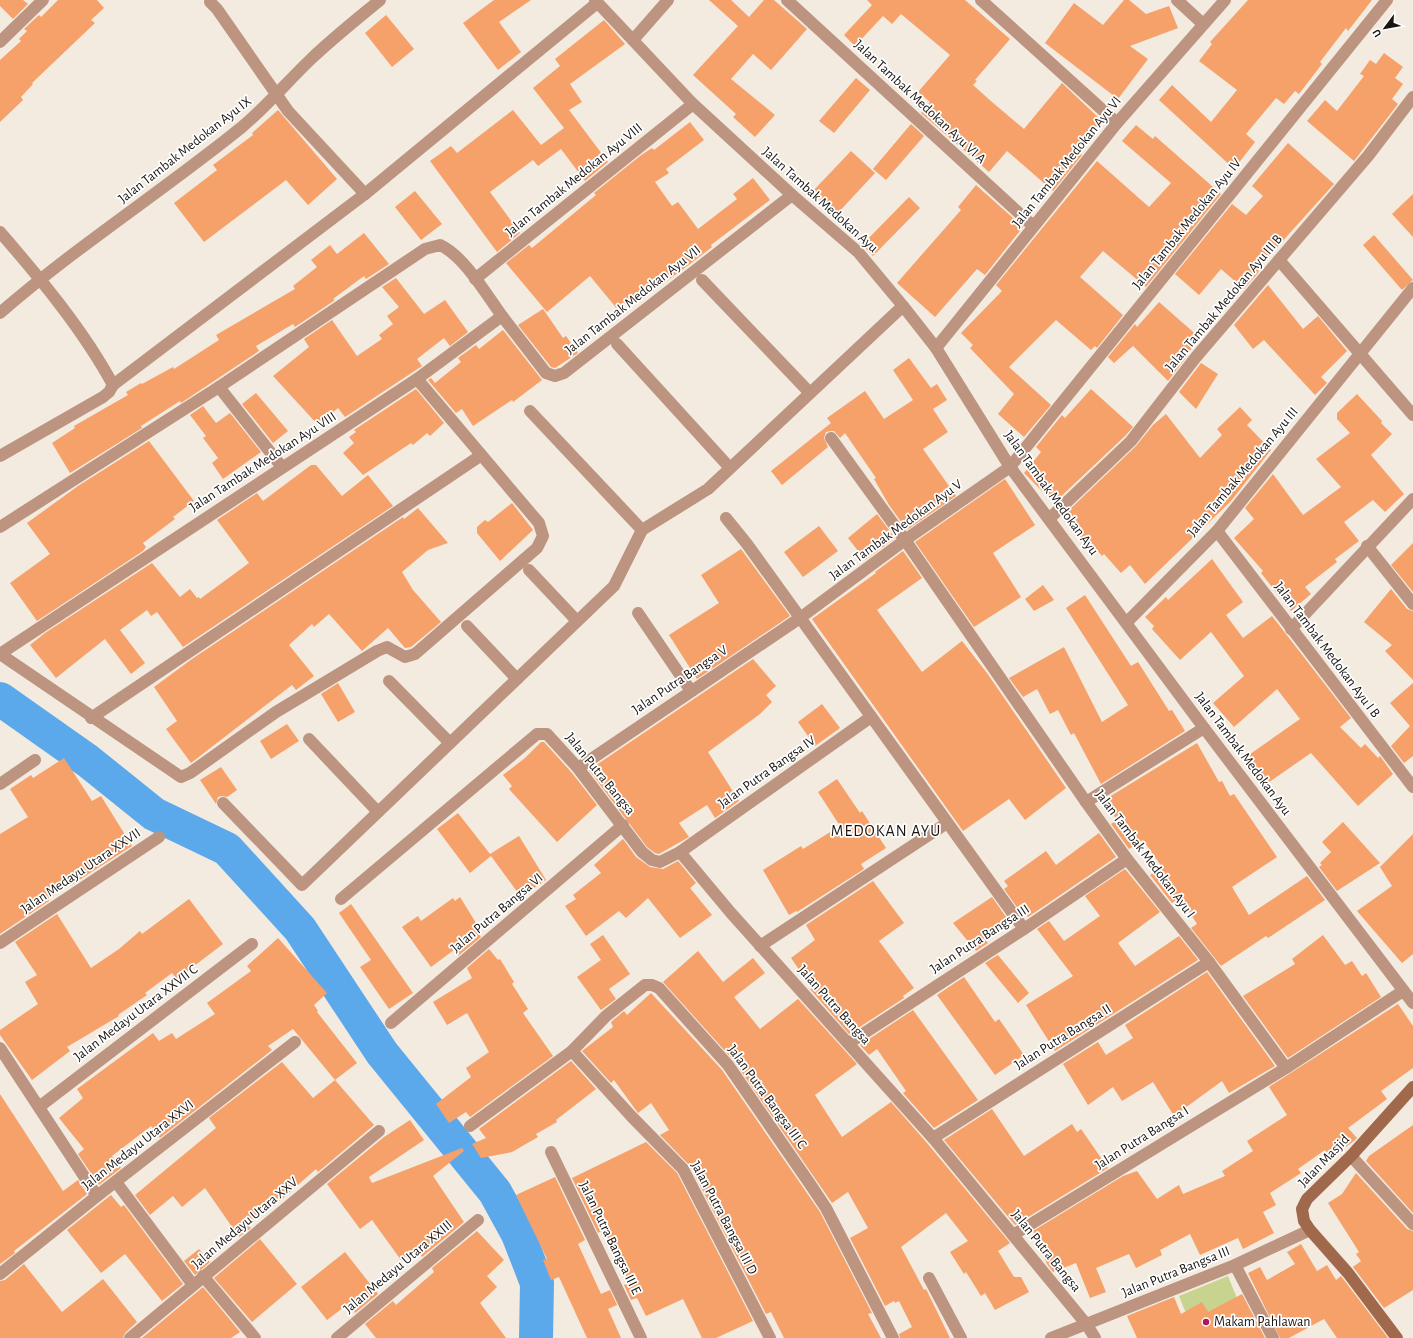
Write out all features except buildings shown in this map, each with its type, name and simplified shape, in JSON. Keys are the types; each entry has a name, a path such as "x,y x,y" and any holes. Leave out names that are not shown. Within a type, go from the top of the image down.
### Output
{"street":[{"path":"0,42 44,0"},
{"name":"Jalan Tambak Medokan Ayu IX","path":"0,313 40,278 155,194 241,127 277,94 311,59 380,0"},
{"path":"633,40 668,0"},
{"name":"Jalan Tambak Medokan Ayu VI A","path":"787,0 1033,226"},
{"path":"981,0 1117,123"},
{"path":"1177,0 1203,24"},
{"name":"Jalan Tambak Medokan Ayu VI","path":"936,348 1117,123 1225,0"},
{"name":"Jalan Tambak Medokan Ayu IV","path":"1010,467 1387,0"},
{"path":"210,2 217,9 288,111 365,194"},
{"path":"0,456 103,397 109,392 112,385 365,194 398,165 596,2"},
{"name":"Jalan Tambak Medokan Ayu","path":"596,2 693,104 792,195 858,252 903,306 936,348 1010,467 1204,728 1413,1003"},
{"name":"Jalan Tambak Medokan Ayu III B","path":"1049,519 1131,441 1196,358 1368,156 1413,97"},
{"name":"Jalan Tambak Medokan Ayu VIII","path":"475,279 693,104"},
{"name":"Jalan Tambak Medokan Ayu VII","path":"502,316 546,373 554,376 564,373 792,195"},
{"path":"0,232 40,278 89,347 112,385"},
{"path":"0,527 219,387 425,250 440,245 449,249 475,279 502,316"},
{"path":"1279,260 1413,415"},
{"path":"702,280 810,393"},
{"name":"Jalan Tambak Medokan Ayu III","path":"1126,622 1217,531 1257,483 1359,353 1413,288"},
{"path":"223,803 302,885 614,586 642,530 708,489 903,306"},
{"name":"Jalan Tambak Medokan Ayu VIII","path":"0,654 417,379 502,316"},
{"path":"617,344 730,468"},
{"path":"0,654 91,718 182,778 276,712 377,651 387,647 405,657 415,654 537,548 543,536 539,523 480,456 417,379"},
{"path":"219,387 282,467"},
{"path":"530,411 642,530"},
{"name":"Jalan Tambak Medokan Ayu I","path":"831,438 905,540 1086,802 1127,858 1209,962 1286,1068"},
{"path":"91,718 480,456"},
{"name":"Jalan Tambak Medokan Ayu V","path":"800,618 905,540 1010,467"},
{"path":"1291,628 1413,499"},
{"path":"726,518 800,618 1024,929"},
{"name":"Jalan Tambak Medokan Ayu I B","path":"1217,531 1413,787"},
{"path":"1367,546 1413,604"},
{"path":"529,570 576,621"},
{"path":"638,613 691,691"},
{"name":"Jalan Putra Bangsa V","path":"578,768 800,618"},
{"path":"467,626 517,679"},
{"path":"389,681 450,743"},
{"name":"Jalan Putra Bangsa IV","path":"680,852 871,717"},
{"path":"1086,802 1204,728"},
{"name":"Jalan Putra Bangsa","path":"341,899 537,734 547,734 552,737 578,768 623,825 642,852 652,860 660,862 680,852 760,946 933,1138 1087,1324 1095,1338"},
{"path":"309,739 378,812"},
{"path":"0,784 35,760"},
{"path":"760,946 947,823"},
{"name":"Jalan Putra Bangsa VI","path":"391,1023 623,825"},
{"name":"Jalan Medayu Utara XXVII","path":"0,943 159,837"},
{"name":"Jalan Putra Bangsa III","path":"849,1043 1024,929 1127,858"},
{"name":"Jalan Medayu Utara XXVII C","path":"39,1107 252,944"},
{"name":"Jalan Putra Bangsa II","path":"933,1138 1209,962"},
{"name":"Jalan Putra Bangsa III C","path":"470,1126 572,1051 606,1016 645,985 652,985 659,988 728,1065 826,1208 892,1338"},
{"path":"1286,1068 1403,991"},
{"name":"Jalan Medayu Utara XXVI","path":"0,1274 97,1196 295,1042"},
{"path":"0,1048 97,1196"},
{"name":"Jalan Putra Bangsa III D","path":"572,1051 632,1118 683,1169 770,1338"},
{"name":"Jalan Putra Bangsa I","path":"1013,1235 1286,1068"},
{"name":"Jalan Masjid","path":"1397,1338 1348,1273 1310,1230 1304,1221 1302,1209 1307,1199 1350,1156 1413,1087"},
{"name":"Jalan Medayu Utara XXV","path":"130,1338 379,1131"},
{"name":"Jalan Putra Bangsa III E","path":"551,1152 641,1338"},
{"path":"1350,1156 1413,1224"},
{"path":"116,1182 193,1285"},
{"name":"Jalan Medayu Utara XXIII","path":"337,1338 478,1220"},
{"name":"Jalan Putra Bangsa III","path":"1051,1338 1234,1265 1310,1230"},
{"path":"1234,1265 1273,1338"},
{"path":"203,1276 255,1338"},
{"path":"929,1278 961,1338"}],"green space":[{"path":"1228,1276 1244,1316 1195,1336 1179,1296"}],"waterway":[{"path":"0,699 88,761 154,814 227,849 300,929 382,1053 495,1192 518,1234 537,1283 536,1338"}],"place":[{"name":"Makam Pahlawan","path":"1206,1322"}],"district":[{"name":"MEDOKAN AYU","path":"886,831"}]}
